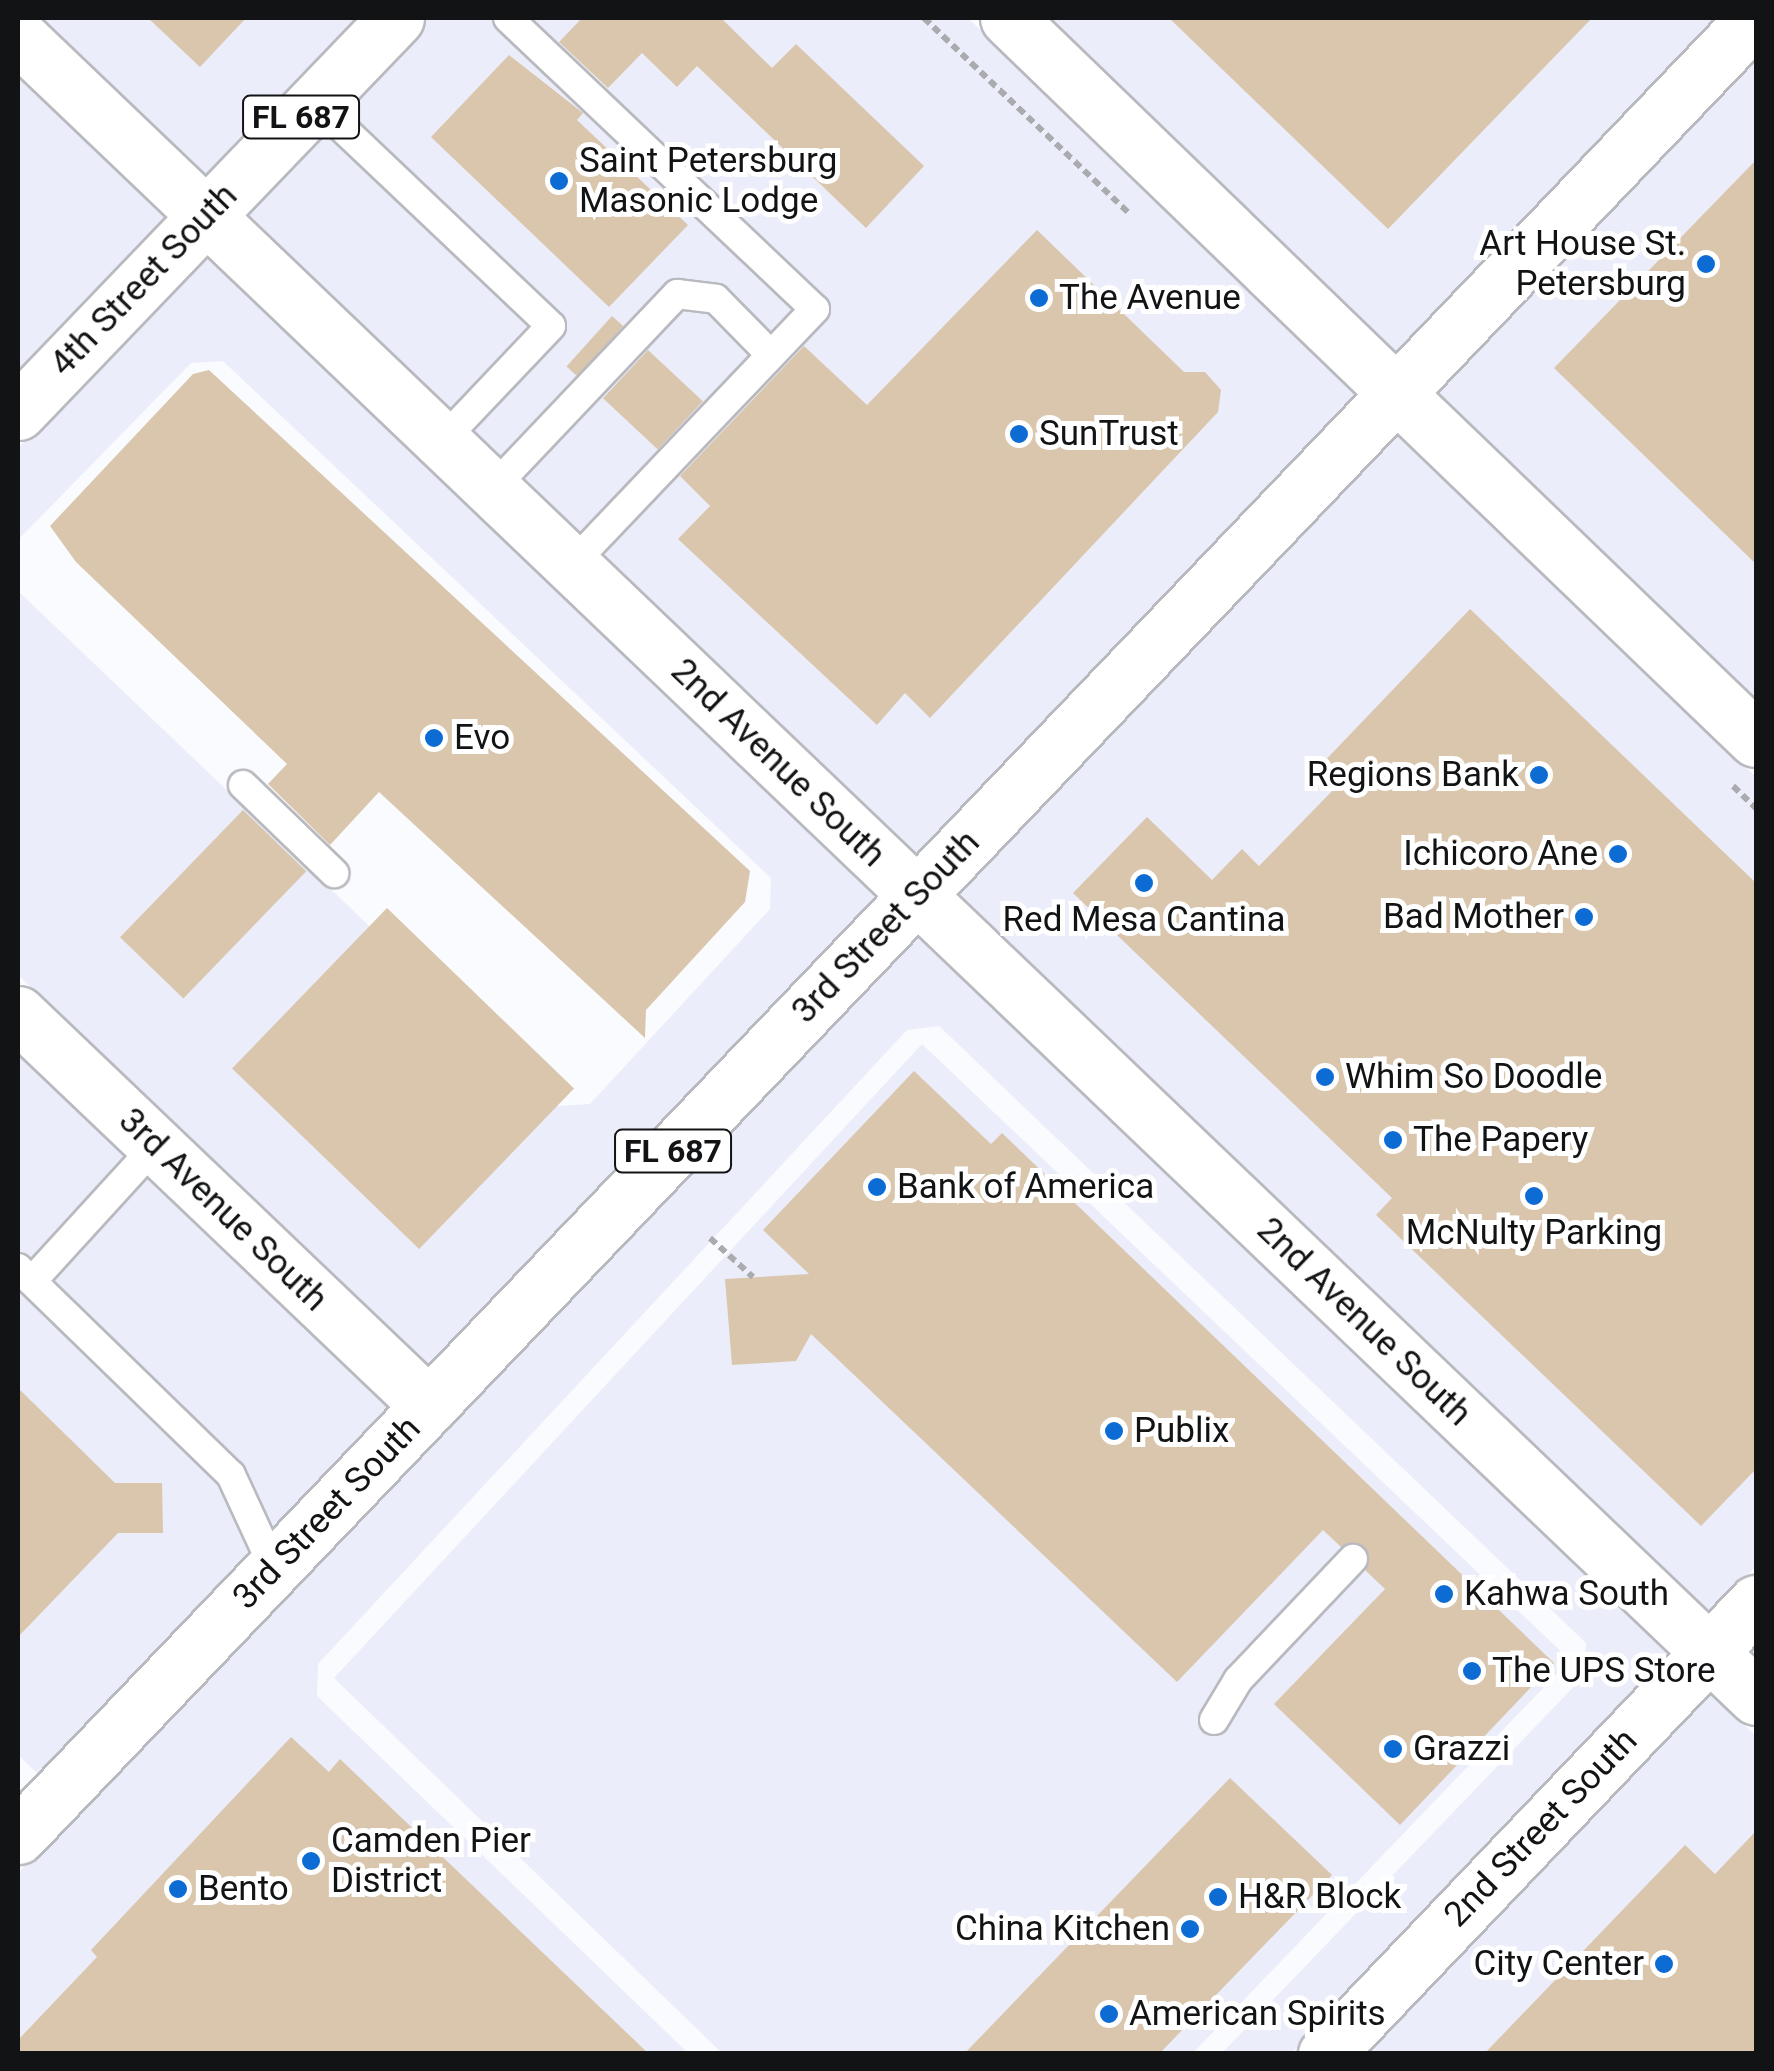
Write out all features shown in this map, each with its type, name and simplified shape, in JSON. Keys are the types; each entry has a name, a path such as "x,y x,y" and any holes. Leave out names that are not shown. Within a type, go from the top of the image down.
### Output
{"street":[{"name":"4th Street South","path":"18,412 396,18"},
{"path":"1008,18 1756,738"},
{"name":"3rd Street South","path":"25,1815 274,1568 1754,18"},
{"name":"2nd Avenue South","path":"18,36 1756,1697"},
{"name":"3rd Avenue South","path":"18,1014 428,1406"},
{"name":"2nd Street South","path":"1326,2054 1756,1603"}],"lane":[{"path":"508,18 814,309 571,564"},
{"path":"315,102 551,326 442,441"},
{"path":"492,489 677,294 716,299 771,355"},
{"path":"243,784 334,873"},
{"path":"156,1145 24,1274 231,1475 274,1568"},
{"path":"1214,1720 1238,1680 1353,1559"}],"path":[{"path":"710,1238 753,1278"}],"shaded area":[{"path":"38,18 360,18 207,179"},
{"path":"428,18 968,18 1358,396 918,858 243,213"},
{"path":"1048,18 1721,18 1397,356"},
{"path":"1756,52 1756,700 1433,391"},
{"path":"18,75 168,219 18,376"},
{"path":"205,253 880,898 430,1369 18,975 18,591 558,1106 590,1104 770,909 771,878 223,361 191,363 18,540 18,448"},
{"path":"1394,431 1756,777 1756,1566 1711,1614 954,892"},
{"path":"915,933 1672,1655 1292,2053 1222,2053 1585,1675 1586,1643 939,1026 907,1030 318,1664 317,1696 688,2053 18,2053 18,1873"},
{"path":"922,1044 1570,1660 1192,2054 722,2053 334,1678"},
{"path":"18,1052 391,1409 40,1776 18,1755"},
{"path":"1708,1690 1756,1736 1756,2053 1361,2054"}],"building":[{"path":"148,18 246,18 200,67"},
{"path":"582,18 721,18 772,68 796,44 924,166 866,228 697,66 677,87 642,53 608,88 559,42"},
{"path":"1169,18 1592,18 1388,229"},
{"name":"Saint Petersburg Masonic Lodge","path":"509,55 583,113 577,120 688,225 609,307 431,137"},
{"name":"Art House St. Petersburg","path":"1756,160 1756,564 1554,368"},
{"path":"1037,230 1184,372 1205,372 1221,390 1218,412 930,718 905,693 877,725 678,539 710,506 680,476 804,346 867,405"},
{"path":"612,316 623,326 578,377 566,367"},
{"path":"648,350 703,401 658,449 603,398"},
{"name":"Evo","path":"209,370 750,871 745,902 646,1010 645,1038 379,792 330,845 268,784 287,764 76,562 50,526 193,374"},
{"path":"1470,609 1756,883 1756,1469 1701,1526 1376,1215 1392,1198 1073,893 1147,817 1212,880 1242,849 1259,866 1336,787 1317,769"},
{"path":"243,810 306,871 183,998 120,937"},
{"path":"387,908 574,1089 419,1249 232,1068"},
{"name":"Publix","path":"914,1071 991,1144 1002,1133 1554,1663 1400,1825 1274,1704 1385,1589 1366,1571 1364,1546 1341,1547 1323,1530 1177,1682 811,1334 796,1361 732,1365 725,1279 809,1274 763,1230"},
{"path":"18,1388 115,1483 162,1483 163,1533 118,1533 18,1637"},
{"name":"Camden Pier District","path":"291,1737 329,1772 340,1759 649,2054 18,2054 18,2040 97,1957 91,1950"},
{"path":"1230,1778 1332,1875 1159,2054 964,2054"},
{"name":"City Center","path":"1756,1831 1756,2054 1484,2054 1685,1845 1715,1874"}],"place":[{"name":"Saint Petersburg Masonic Lodge","path":"559,181"},
{"name":"Art House St. Petersburg","path":"1706,264"},
{"name":"The Avenue","path":"1039,298"},
{"name":"SunTrust","path":"1019,434"},
{"name":"Evo","path":"434,738"},
{"name":"Regions Bank","path":"1539,775"},
{"name":"Ichicoro Ane","path":"1618,854"},
{"name":"Red Mesa Cantina","path":"1144,883"},
{"name":"Bad Mother","path":"1584,917"},
{"name":"Whim So Doodle","path":"1325,1077"},
{"name":"The Papery","path":"1393,1140"},
{"name":"Bank of America","path":"877,1187"},
{"name":"McNulty Parking","path":"1534,1196"},
{"name":"Publix","path":"1114,1431"},
{"name":"Kahwa South","path":"1444,1594"},
{"name":"The UPS Store","path":"1472,1671"},
{"name":"Grazzi","path":"1393,1749"},
{"name":"Camden Pier District","path":"311,1861"},
{"name":"Bento","path":"178,1889"},
{"name":"H&R Block","path":"1218,1897"},
{"name":"China Kitchen","path":"1190,1929"},
{"name":"City Center","path":"1664,1964"},
{"name":"American Spirits","path":"1109,2014"}]}
